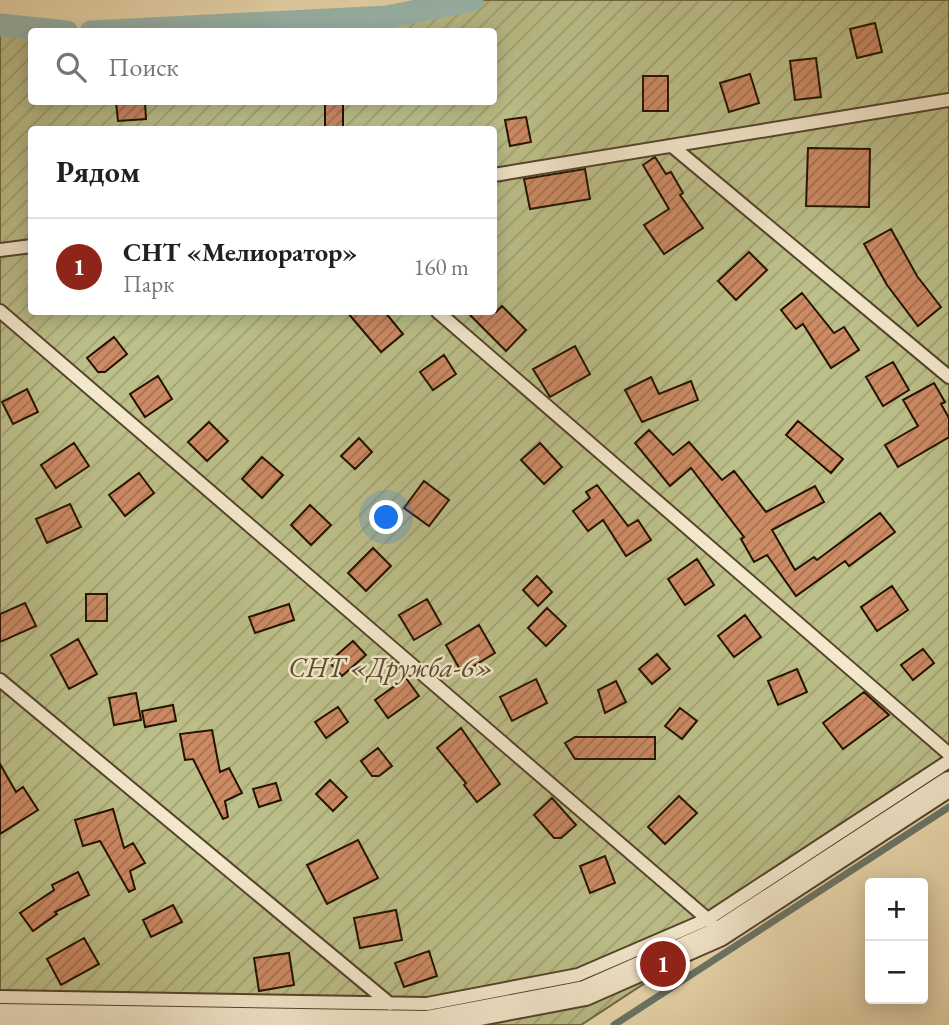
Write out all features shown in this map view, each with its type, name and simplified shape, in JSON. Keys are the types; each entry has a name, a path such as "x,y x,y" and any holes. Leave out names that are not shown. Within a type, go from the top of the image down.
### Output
{"street":[{"path":"0,1016 427,1023 585,993 716,925 949,784"}],"lane":[{"path":"497,175 949,100"},
{"path":"672,146 949,377"},
{"path":"0,250 28,246"},
{"path":"0,311 716,925"},
{"path":"441,315 949,754"},
{"path":"0,680 390,1004"},
{"path":"0,997 426,1004 578,975 716,925 949,761"}],"green space":[{"name":"СНТ «Дружба-6»","path":"472,0 949,0 949,784 581,1025 0,1025 0,25 35,28 28,28 28,105 497,105 497,28 154,28 387,17"}],"building":[{"path":"875,23 882,52 857,58 850,29"},
{"path":"816,58 821,97 795,100 790,61"},
{"path":"750,74 759,103 729,112 720,83"},
{"path":"643,76 668,76 668,111 643,111"},
{"path":"116,105 145,105 146,119 118,121"},
{"path":"325,105 343,105 343,126 325,126"},
{"path":"526,117 531,142 510,146 505,120"},
{"path":"808,148 870,149 869,207 806,206"},
{"path":"655,157 666,174 671,172 683,193 680,195 703,228 664,254 644,225 669,209 643,165"},
{"path":"585,169 590,199 530,209 524,179"},
{"path":"891,229 917,276 941,307 918,326 887,285 864,244"},
{"path":"749,252 767,270 736,300 718,281"},
{"path":"802,293 834,333 844,327 859,350 831,368 803,324 796,329 781,310"},
{"path":"502,306 526,330 506,351 470,315 497,315"},
{"path":"350,315 387,315 403,334 381,352"},
{"path":"114,337 127,354 105,372 98,372 87,358"},
{"path":"575,346 590,374 550,397 533,369"},
{"path":"444,355 456,374 433,390 420,372"},
{"path":"893,362 909,390 883,406 866,377"},
{"path":"158,376 172,399 145,417 130,394"},
{"path":"651,377 659,394 691,381 698,400 642,422 625,390"},
{"path":"934,383 945,402 941,404 949,418 949,437 898,467 885,445 918,426 903,400"},
{"path":"27,389 38,412 13,424 2,402"},
{"path":"798,421 843,459 831,473 786,435"},
{"path":"209,422 228,441 207,461 188,442"},
{"path":"649,430 673,455 689,442 722,480 734,471 766,512 815,486 824,502 772,530 795,570 814,557 817,560 880,513 895,532 849,566 845,561 796,596 767,555 754,562 741,539 744,537 691,468 670,486 635,443"},
{"path":"359,438 372,452 355,469 341,456"},
{"path":"74,443 89,466 56,488 41,465"},
{"path":"540,443 562,467 544,484 521,460"},
{"path":"262,457 283,475 262,498 242,479"},
{"path":"139,473 154,493 125,516 109,495"},
{"path":"424,481 449,500 429,526 404,508"},
{"path":"597,485 628,526 638,520 651,540 626,556 603,520 588,531 573,511 590,498 586,492"},
{"path":"70,504 81,527 47,543 36,519"},
{"path":"310,505 331,525 311,545 291,525"},
{"path":"373,548 391,566 366,591 348,573"},
{"path":"697,559 714,585 685,605 668,579"},
{"path":"537,576 552,592 538,606 523,590"},
{"path":"892,586 908,610 877,631 861,607"},
{"path":"86,594 107,594 107,621 86,621"},
{"path":"427,599 441,624 414,640 399,615"},
{"path":"25,603 36,626 0,642 0,614"},
{"path":"289,604 294,620 255,633 249,617"},
{"path":"547,608 566,626 546,646 528,628"},
{"path":"745,615 761,637 734,657 718,636"},
{"path":"479,625 495,653 462,673 446,645"},
{"path":"78,639 97,674 69,689 51,655"},
{"path":"353,641 366,655 342,676 329,662"},
{"path":"923,649 934,663 913,680 901,665"},
{"path":"657,654 670,669 652,684 639,669"},
{"path":"797,669 807,692 778,705 768,681"},
{"path":"406,678 419,696 388,718 375,700"},
{"path":"536,679 547,703 512,721 500,697"},
{"path":"616,681 626,702 605,713 598,690"},
{"path":"864,692 889,715 843,749 823,723"},
{"path":"136,693 141,720 114,725 109,698"},
{"path":"173,705 176,721 145,727 142,711"},
{"path":"338,707 348,722 326,738 315,722"},
{"path":"680,708 697,721 682,739 665,726"},
{"path":"461,728 500,784 477,802 464,785 466,783 437,748"},
{"path":"212,730 220,772 229,768 242,793 225,801 228,817 223,819 193,759 185,760 180,734"},
{"path":"575,737 655,737 655,759 575,759 565,743"},
{"path":"378,748 392,766 379,776 372,776 361,761"},
{"path":"0,764 16,792 23,787 38,810 0,834"},
{"path":"330,780 347,797 333,811 316,794"},
{"path":"276,783 281,800 259,807 253,789"},
{"path":"679,796 697,813 665,844 648,827"},
{"path":"552,798 576,825 561,838 554,838 534,815"},
{"path":"113,809 124,848 133,843 145,863 130,871 135,889 129,892 100,841 83,846 75,820"},
{"path":"358,840 378,878 327,904 307,865"},
{"path":"605,856 615,883 590,893 580,866"},
{"path":"78,872 89,895 55,912 57,914 33,931 20,913 54,890 52,885"},
{"path":"173,905 182,922 151,937 143,920"},
{"path":"396,910 402,940 360,948 354,918"},
{"path":"84,938 99,964 61,985 47,959"},
{"path":"429,951 437,976 404,987 395,963"},
{"path":"289,953 294,985 259,991 254,958"}],"waterway":[{"path":"170,28 387,17 472,0"},
{"path":"0,25 29,28"},
{"path":"614,1025 949,807"}],"place":[{"name":"СНТ «Мелиоратор»","path":"663,964"}]}
